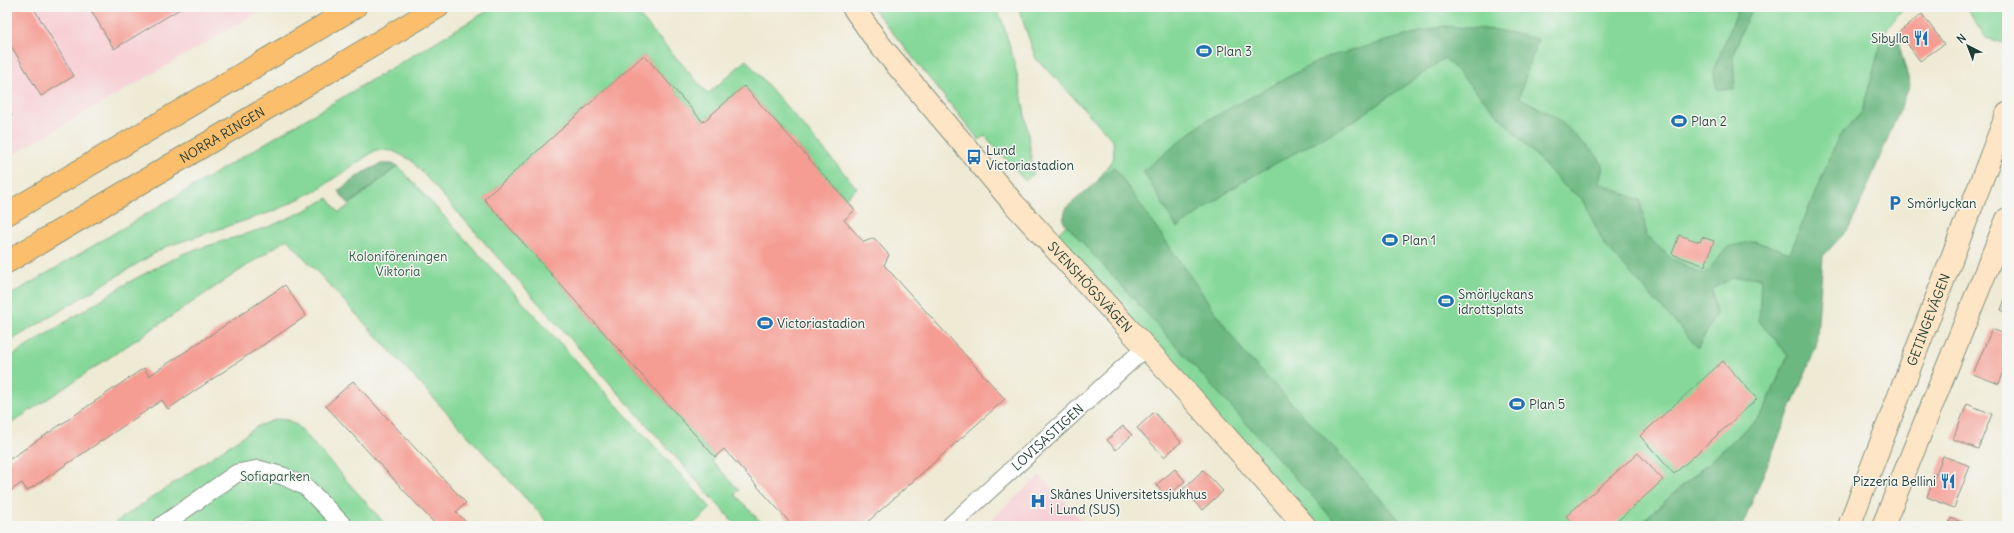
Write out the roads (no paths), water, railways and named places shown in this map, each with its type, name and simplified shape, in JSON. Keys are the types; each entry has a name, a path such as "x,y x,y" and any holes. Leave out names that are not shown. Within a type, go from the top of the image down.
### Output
{"main road":[{"path":"7,214 355,7"},
{"name":"NORRA RINGEN","path":"7,262 438,7"},
{"name":"SVENSHÖGSVÄGEN","path":"838,7 879,44"},
{"name":"SVENSHÖGSVÄGEN","path":"853,7 879,44 1014,204 1192,398 1305,526"},
{"name":"GETINGEVÄGEN","path":"1849,526 2007,114"},
{"path":"1883,526 2007,218"}],"street":[{"name":"LOVISASTIGEN","path":"950,526 1145,348"},
{"path":"161,526 237,473 258,469 283,476 306,487 344,526"}],"place":[{"name":"Sibylla","path":"1921,38"},
{"name":"Plan 3","path":"1204,51"},
{"name":"Plan 2","path":"1679,121"},
{"name":"Lund Victoriastadion","path":"974,157"},
{"name":"Smörlyckan","path":"1895,203"},
{"name":"Plan 1","path":"1390,240"},
{"name":"Smörlyckans idrottsplats","path":"1446,301"},
{"name":"Victoriastadion","path":"765,323"},
{"name":"Plan 5","path":"1517,404"},
{"name":"Pizzeria Bellini","path":"1948,481"},
{"name":"Skånes Universitetssjukhus i Lund (SUS)","path":"1038,501"}],"park label":[{"name":"Koloniföreningen Viktoria","path":"398,264"},
{"name":"Sofiaparken","path":"275,476"}]}
